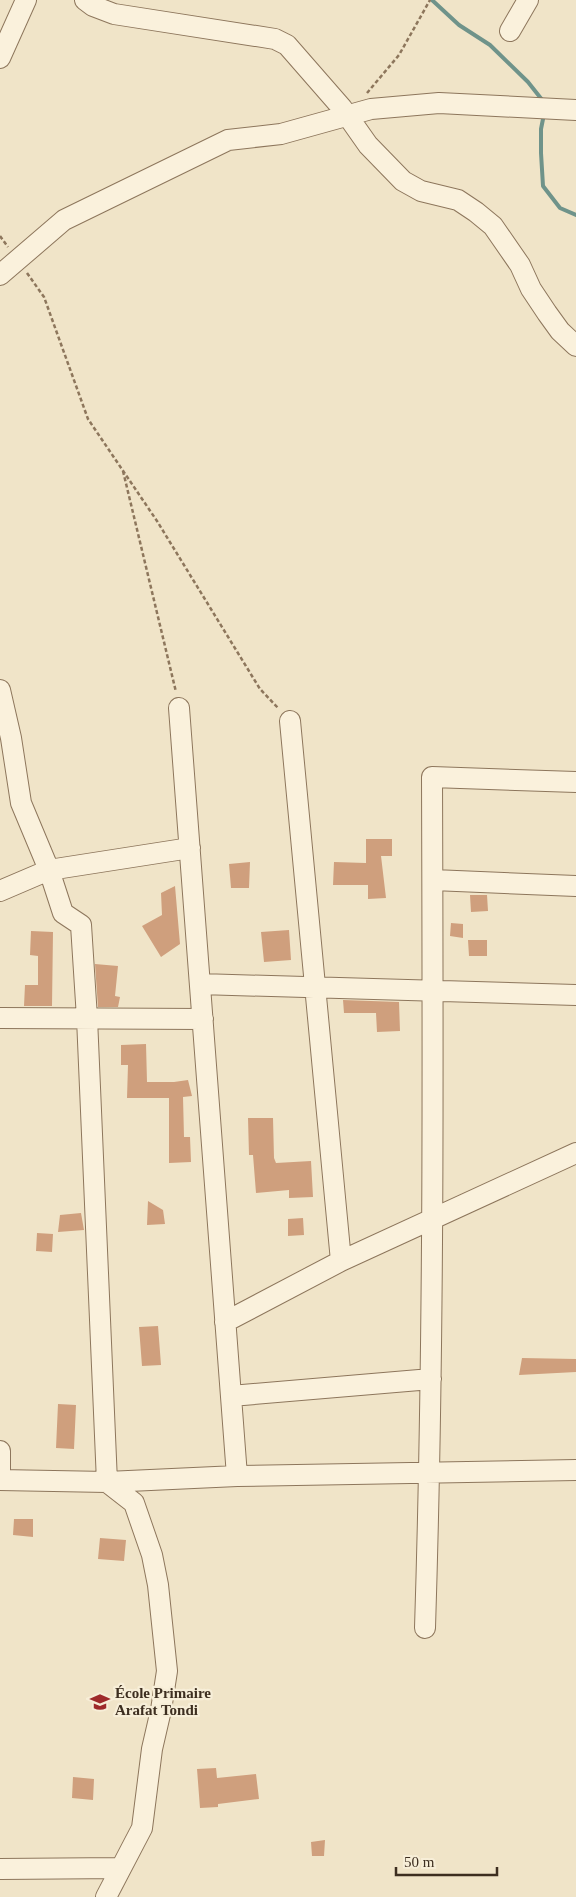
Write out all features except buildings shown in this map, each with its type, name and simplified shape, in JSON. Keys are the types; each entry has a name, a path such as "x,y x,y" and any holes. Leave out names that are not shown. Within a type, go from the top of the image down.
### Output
{"street":[{"path":"0,58 26,0"},
{"path":"85,0 92,6 114,14 275,39 287,45 347,115 368,145 403,181 421,190 458,200 493,226 520,265 531,289 547,313 560,331 576,346"},
{"path":"510,31 528,0"},
{"path":"0,275 64,220 228,140 280,134 370,109 440,103 576,110"},
{"path":"0,690 7,755 20,803 49,870 63,913 81,925 87,1018 107,1482 134,1503 152,1555 159,1594 167,1671 152,1749 142,1828 106,1897"},
{"path":"179,708 237,1476"},
{"path":"290,720 341,1261"},
{"path":"425,1628 430,1472 434,1218 432,778 576,782"},
{"path":"0,891 49,870 190,848"},
{"path":"433,880 576,886"},
{"path":"200,984 576,995"},
{"path":"0,1018 203,1019"},
{"path":"226,1322 341,1261 576,1154"},
{"path":"231,1396 431,1378"},
{"path":"0,1451 0,1480 107,1482 237,1476 576,1470"},
{"path":"0,1869 122,1868"}],"path":[{"path":"364,96 399,55 430,0"},
{"path":"0,236 44,297 88,419 157,521 260,689 290,720"},
{"path":"122,469 179,708"}],"waterway":[{"path":"432,0 459,25 490,45 528,82 543,101"},
{"path":"544,114 541,129 543,186 560,208 576,215"}],"place":[{"name":"École Primaire Arafat Tondi","path":"100,1702"}]}
